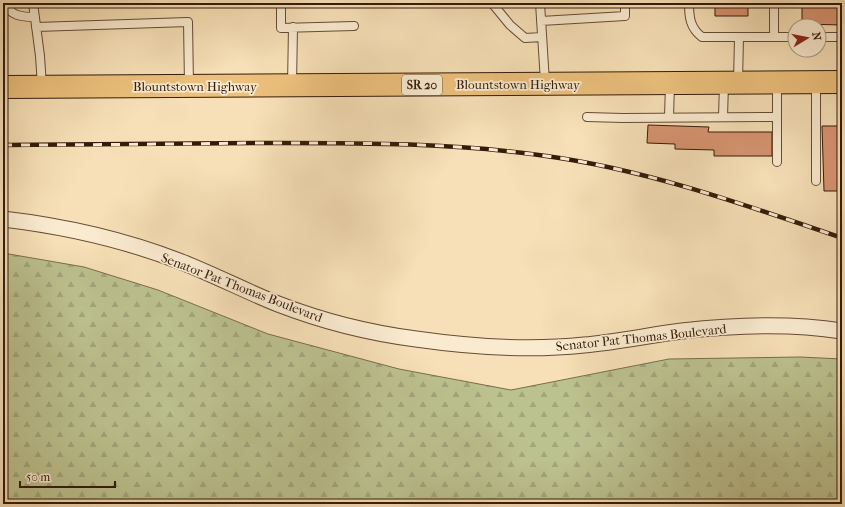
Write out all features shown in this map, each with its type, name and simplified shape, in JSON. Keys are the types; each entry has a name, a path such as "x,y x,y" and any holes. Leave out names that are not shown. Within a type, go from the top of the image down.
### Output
{"main road":[{"name":"Blountstown Highway","path":"3,87 842,82"}],"street":[{"name":"Senator Pat Thomas Boulevard","path":"3,219 47,224 121,242 179,261 279,304 320,318 369,331 414,339 488,347 533,348 583,346 681,331 714,328 756,326 809,327 842,330"}],"lane":[{"path":"4,3 6,7 19,17 35,17"},
{"path":"33,3 42,87"},
{"path":"281,3 281,28 354,26"},
{"path":"492,3 510,25 525,38 542,37"},
{"path":"540,3 545,84"},
{"path":"541,21 625,16 625,3"},
{"path":"689,3 690,21 695,31 702,37 787,37"},
{"path":"774,3 774,37"},
{"path":"36,26 188,22 188,86"},
{"path":"292,85 293,27"},
{"path":"723,117 739,37"},
{"path":"827,37 842,37"},
{"path":"816,82 816,181"},
{"path":"669,117 670,83"},
{"path":"777,83 777,162"},
{"path":"587,117 777,117"}],"green space":[{"path":"3,253 84,267 158,290 268,334 399,369 511,390 669,359 800,357 842,359 842,504 3,504"}],"building":[{"path":"715,3 748,3 748,16 715,16"},
{"path":"802,3 842,3 842,25 827,25 827,18 802,18"},
{"path":"648,125 709,127 708,132 772,132 772,156 714,156 714,150 675,149 675,144 647,143"},
{"path":"822,126 842,126 842,191 824,191"}],"railway":[{"path":"3,145 365,143 510,151 584,162 659,179 733,201 842,238"}]}
